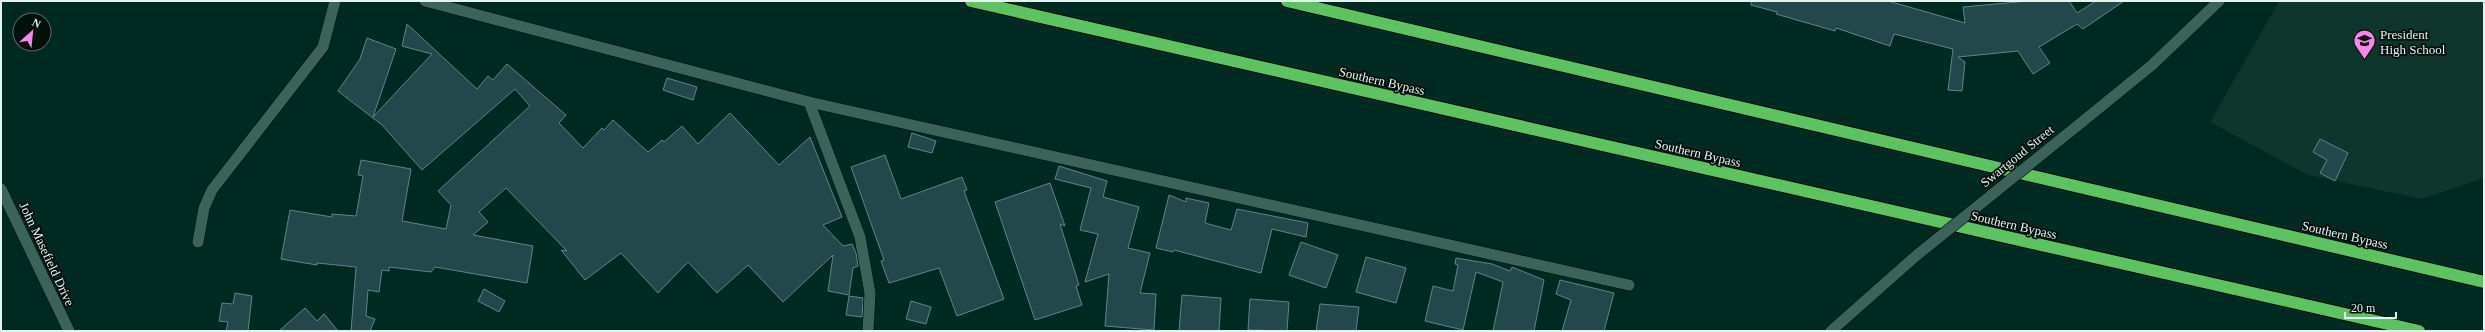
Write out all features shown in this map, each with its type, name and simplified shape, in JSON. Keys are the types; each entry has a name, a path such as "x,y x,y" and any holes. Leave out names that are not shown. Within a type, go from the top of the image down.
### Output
{"highway":[{"name":"Southern Bypass","path":"971,1 2419,331"},
{"name":"Southern Bypass","path":"1288,1 2484,282"}],"street":[{"path":"198,242 204,208 212,190 323,47 335,1"},
{"path":"424,1 809,102 1629,285"},
{"name":"Swartgoud Street","path":"1831,331 1917,255 2152,65 2219,1"},
{"path":"809,102 860,237 870,293 868,331"},
{"name":"John Masefield Drive","path":"1,189 69,331"}],"shaded area":[{"name":"President High School","path":"2279,1 2484,1 2484,178 2422,199 2308,175 2210,122"}],"building":[{"path":"1751,1 1888,1 1965,23 1963,7 2028,1 2069,1 2077,13 2096,1 2124,1 2083,29 2077,24 2039,47 2050,63 2033,74 2018,51 1958,57 1965,62 1962,91 1948,90 1953,49 1894,34 1890,46 1836,28 1835,31 1776,14 1777,12 1751,5"},
{"path":"407,24 477,89 488,76 493,80 507,64 566,115 559,123 583,148 602,128 604,130 613,120 648,152 662,140 664,142 682,126 698,144 730,113 779,165 810,137 842,217 823,225 843,246 852,244 856,253 858,266 853,268 849,295 828,291 833,255 783,302 748,265 717,293 688,262 658,293 621,253 585,280 561,250 567,251 506,188 479,212 488,222 473,235 533,246 527,283 435,267 431,272 389,267 389,271 382,270 379,292 368,290 366,316 375,319 370,331 351,331 356,267 317,263 317,265 281,259 290,210 332,217 332,214 356,216 363,176 358,175 361,160 411,169 402,221 446,229 451,205 438,191 530,106 515,89 422,170 382,125 338,91 360,59 367,38 396,49 373,117 432,54 402,46"},
{"path":"667,78 697,87 693,100 663,90"},
{"path":"912,133 936,141 932,153 908,147"},
{"path":"2320,139 2348,153 2335,181 2320,173 2327,160 2313,152"},
{"path":"885,155 901,199 962,177 967,190 964,191 1004,299 957,316 939,268 889,283 881,261 884,260 851,167"},
{"path":"1059,166 1107,181 1103,197 1139,207 1128,248 1150,253 1140,293 1156,294 1154,330 1105,326 1109,274 1085,282 1098,234 1080,230 1091,188 1055,179"},
{"path":"1050,183 1065,226 1060,224 1079,285 1076,286 1082,305 1035,320 995,202"},
{"path":"1169,195 1186,202 1186,198 1209,203 1205,223 1231,230 1237,209 1308,223 1306,237 1272,229 1261,273 1174,250 1173,252 1156,248"},
{"path":"1301,242 1338,255 1326,288 1289,275"},
{"path":"1366,257 1406,268 1396,303 1356,292"},
{"path":"1456,258 1492,264 1510,271 1512,267 1544,280 1534,331 1493,331 1503,282 1476,272 1463,330 1425,321 1433,286 1453,291 1458,265 1455,264"},
{"path":"1560,280 1614,293 1604,331 1562,331 1571,300 1556,294"},
{"path":"484,289 505,301 499,312 478,301"},
{"path":"235,293 252,296 248,331 226,331 228,322 219,321 222,303 233,304"},
{"path":"1182,295 1221,298 1219,331 1179,331"},
{"path":"849,296 863,298 862,317 846,315"},
{"path":"1250,299 1289,302 1287,331 1248,330"},
{"path":"911,301 931,307 926,324 906,319"},
{"path":"1320,304 1359,307 1356,331 1316,331"},
{"path":"305,308 317,321 324,314 338,331 279,331"}],"place":[{"name":"President High School","path":"2364,60"}]}
